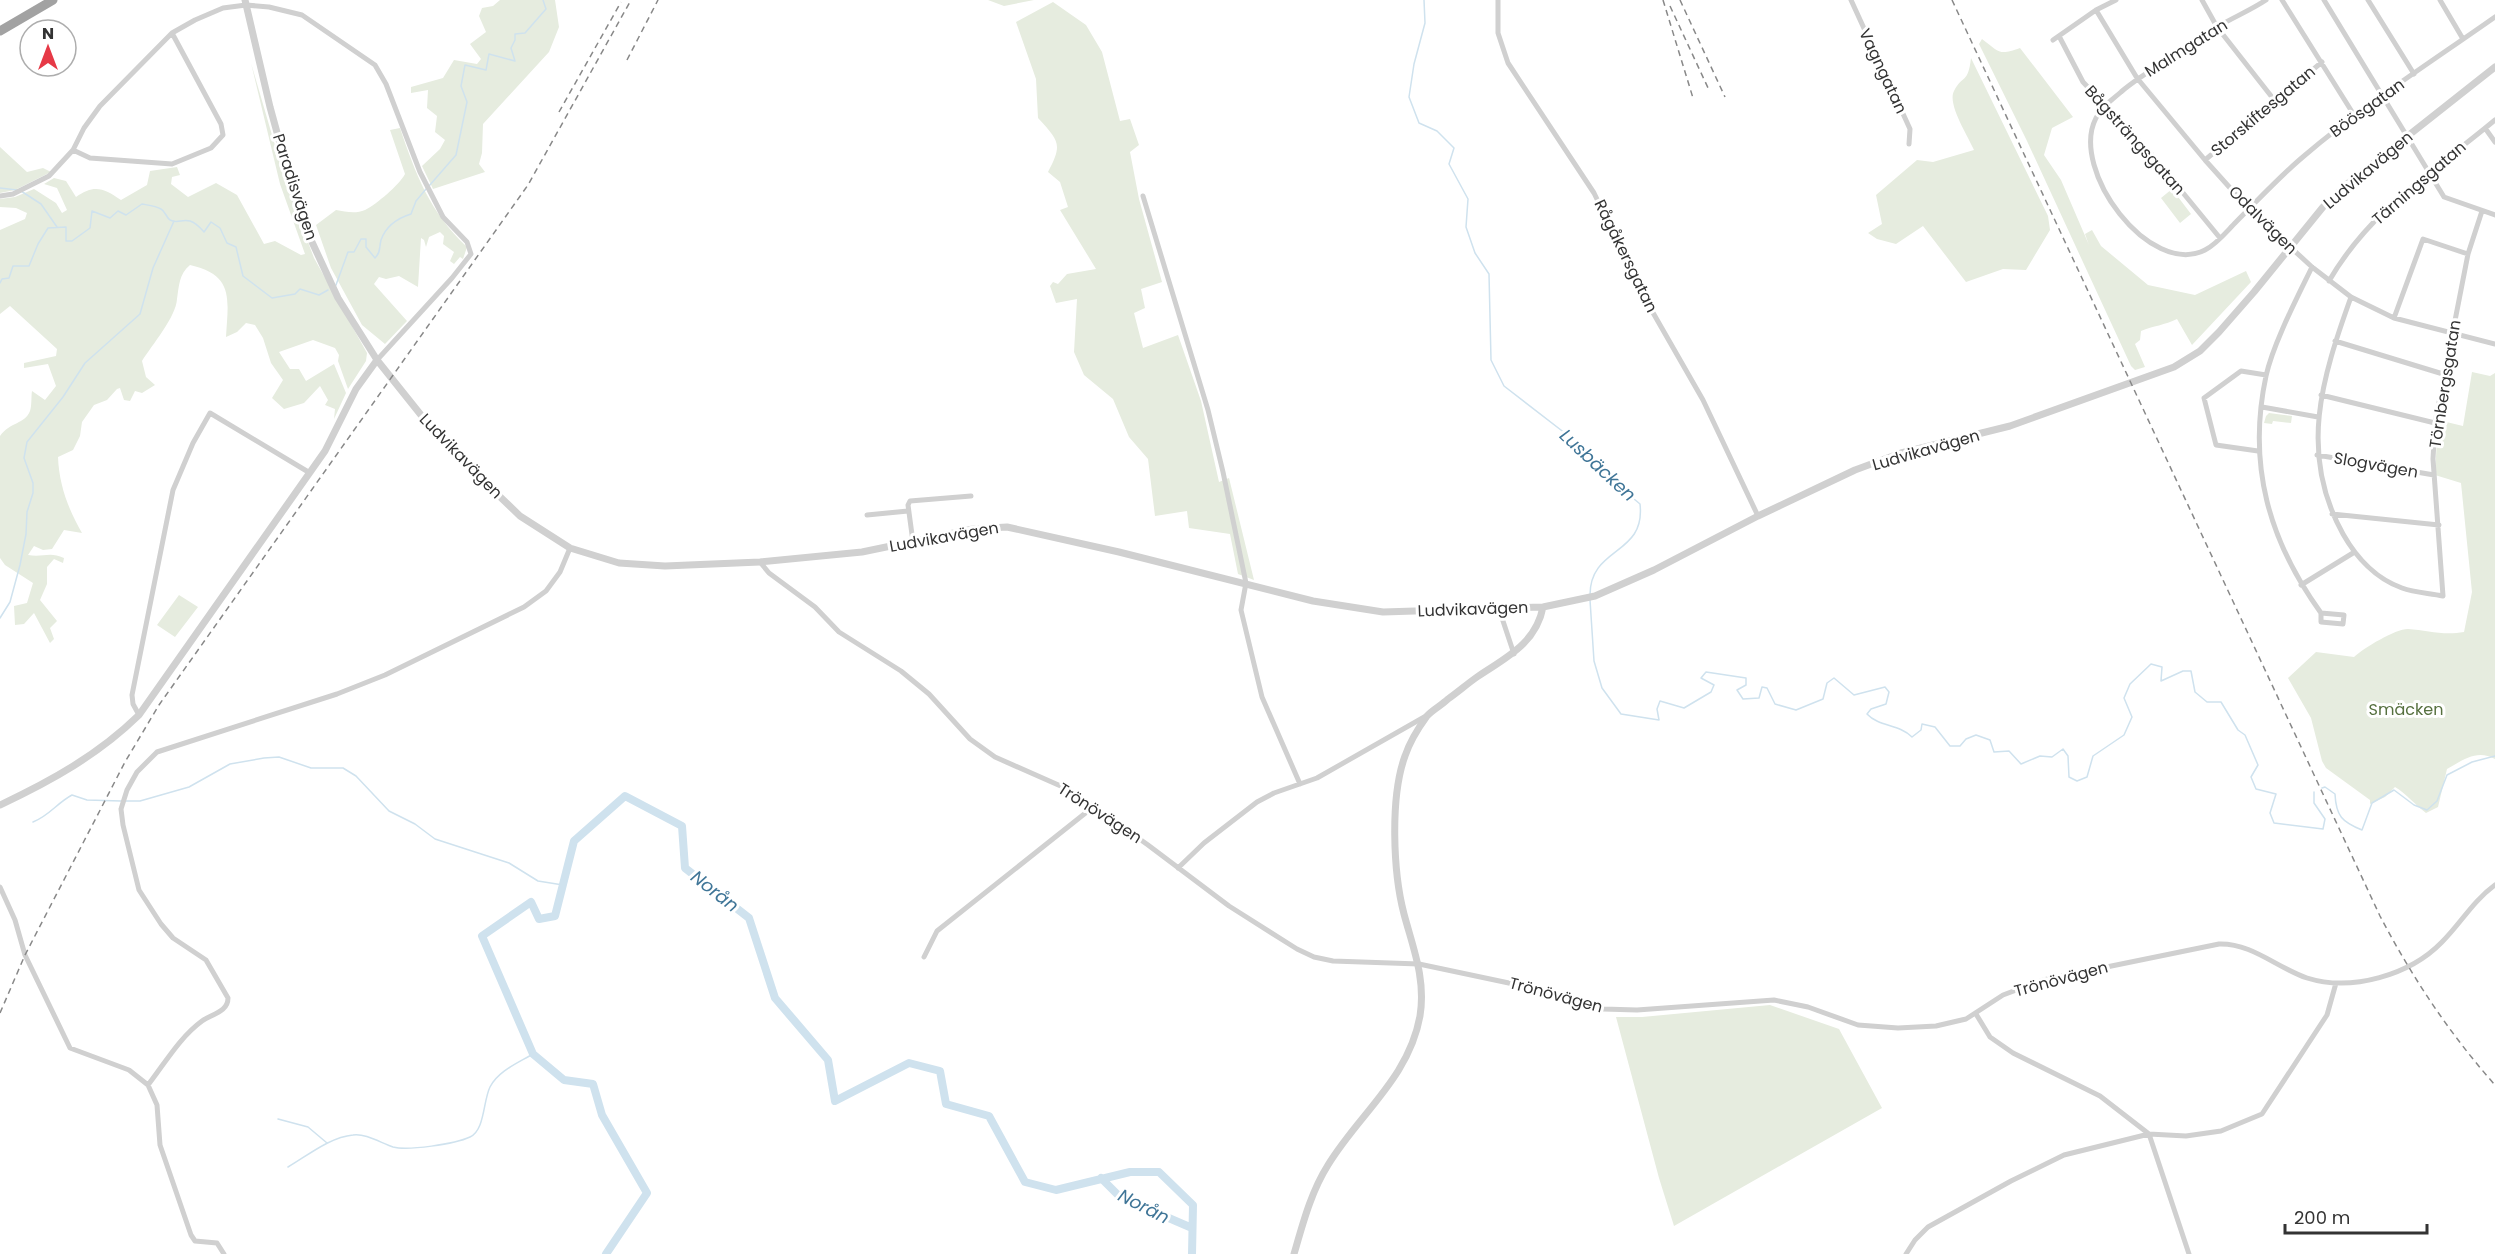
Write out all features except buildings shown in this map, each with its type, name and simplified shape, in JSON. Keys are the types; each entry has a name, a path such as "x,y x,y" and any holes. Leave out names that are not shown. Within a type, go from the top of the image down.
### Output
{"highway":[{"path":"0,25 42,0"},
{"path":"0,31 53,0"}],"street":[{"name":"Rågåkersgatan","path":"1498,0 1498,33 1508,63 1594,193 1644,297 1703,400 1758,516"},
{"name":"Vagngatan","path":"1851,0 1910,129 1909,144"},
{"path":"2053,40 2096,10 2116,0"},
{"path":"2202,0 2217,27 2275,101"},
{"name":"Malmgatan","path":"2105,104 2137,78 2217,27 2266,0"},
{"path":"2282,0 2354,115"},
{"path":"2324,0 2444,197 2495,215"},
{"path":"2368,0 2414,74"},
{"path":"2440,0 2463,39"},
{"path":"0,196 13,194 49,176 73,150 100,106 172,33 214,11 246,3 302,15 375,65 386,84 420,172 443,217 467,242 471,254 377,360 356,389 325,451 139,715 122,732 80,764 0,805"},
{"name":"Paradisvägen","path":"246,3 270,107 305,227 338,298 377,360"},
{"name":"Odalvägen","path":"2096,10 2137,78 2205,160 2249,209 2312,267 2351,297 2394,318 2495,344"},
{"name":"Böösgatan","path":"2105,104 2096,117 2090,134 2090,153 2095,173 2116,208 2147,240 2163,249 2178,253 2194,253 2205,250 2220,238 2302,157 2354,115 2495,17"},
{"path":"73,150 90,158 172,164 217,144 224,135 221,124 172,33"},
{"name":"Bågsträngsgatan","path":"2059,36 2077,74 2152,155 2220,238"},
{"name":"Storskiftesgatan","path":"2205,160 2322,62"},
{"name":"Ludvikavägen","path":"377,360 441,440 520,516 570,548 619,562 665,566 760,562 862,552 985,527 1013,527 1313,601 1383,612 1543,607 1595,596 1654,570 1758,516 1855,470 1901,453 2010,426 2174,367 2200,351 2219,332 2323,207 2347,184 2495,67"},
{"name":"Tärningsgatan","path":"2329,281 2346,255 2379,215 2428,172 2495,120"},
{"path":"2485,128 2495,142"},
{"path":"1143,196 1208,410 1246,583 1242,610 1262,698 1300,784"},
{"name":"Törnbergsgatan","path":"2353,553 2373,571 2402,588 2443,596 2434,475 2435,423 2468,254 2482,211"},
{"path":"2394,318 2423,239 2468,254"},
{"path":"2312,267 2266,375 2258,451 2263,489 2278,541 2301,585 2321,613"},
{"path":"2301,585 2353,553 2332,514 2317,455 2321,395 2335,341 2351,297"},
{"path":"2335,341 2443,374"},
{"path":"2258,451 2216,445 2205,398 2241,371 2266,375"},
{"path":"2321,395 2435,423"},
{"path":"2262,407 2318,417"},
{"path":"139,715 133,704 132,695 173,490 193,443 210,413 310,473"},
{"name":"Slogvägen","path":"2317,455 2434,475"},
{"path":"913,542 908,503 915,500 971,496"},
{"path":"867,515 908,511"},
{"path":"2332,514 2439,525"},
{"path":"148,1085 189,1032 224,1009 228,1004 228,998 206,960 173,938 149,908 139,890 121,809 127,790 137,772 157,752 337,694 385,675 524,607 546,591 560,572 570,548"},
{"name":"Trönövägen","path":"760,562 770,573 814,607 839,632 902,671 929,694 970,739 995,757 1071,791 1229,906 1297,949 1314,957 1333,961 1419,964 1528,987 1594,1007 1614,1010 1774,1000 1808,1007 1858,1025 1892,1028 1948,1024 1976,1014 2003,995 2034,983 2219,944 2233,944 2247,949 2307,978 2336,983 2379,977 2422,958 2443,941 2475,901 2495,885"},
{"path":"1178,868 1203,843 1257,802 1300,784 1428,715 1477,677 1514,654 1532,634 1541,619 1543,607"},
{"path":"1499,609 1514,654"},
{"path":"1294,1254 1308,1207 1324,1171 1387,1090 1409,1050 1417,1029 1421,1005 1419,964 1403,912 1395,864 1397,794 1405,755 1428,715"},
{"path":"924,957 937,931 1094,807"},
{"path":"0,887 15,920 25,955 70,1048 129,1070 148,1085 157,1105 160,1145 191,1235 195,1241 216,1243 224,1254"},
{"path":"1906,1254 1915,1240 1928,1227 2011,1181 2064,1155 2149,1134 2186,1136 2221,1131 2262,1114 2327,1016 2336,983"},
{"path":"1976,1014 1990,1037 2013,1053 2100,1096 2149,1134 2189,1254"}],"green space":[{"path":"500,0 555,0 559,27 549,52 483,124 482,153 479,164 485,172 433,189 422,166 440,149 445,140 435,132 437,116 427,108 428,90 411,93 411,87 443,78 454,60 477,64 481,59 470,44 486,32 479,16 482,8 493,6"},
{"path":"988,0 1034,0 1004,6"},
{"path":"1053,2 1086,25 1102,52 1120,121 1130,119 1139,145 1130,152 1139,199 1162,282 1141,289 1145,308 1134,313 1143,348 1178,335 1201,401 1219,482 1229,478 1254,580 1238,574 1230,534 1189,528 1187,511 1155,516 1148,459 1129,437 1113,399 1084,375 1074,352 1077,299 1056,303 1050,286 1053,282 1058,284 1067,274 1096,269 1060,210 1068,207 1060,182 1048,172 1056,155 1056,143 1051,132 1038,118 1036,79 1016,22"},
{"path":"1982,39 2003,52 2020,48 2073,117 2052,128 2044,155 2061,180 2089,245 2085,234 2092,230 2101,246 2148,285 2195,295 2246,271 2251,282 2192,345 2177,319 2146,329 2141,331 2140,340 2135,344 2145,367 2135,370 2131,366 2027,141 1979,44"},
{"path":"1971,58 2048,216 2050,230 2026,270 2003,269 1966,282 1923,226 1896,244 1877,239 1868,233 1882,224 1876,195 1917,160 1933,162 1974,150 1953,104 1954,91 1967,75"},
{"path":"251,63 288,190 314,258 367,353 366,361 348,389 335,348 313,340 279,352 290,369 299,369 306,381 334,364 346,393 334,419 335,409 325,405 328,400 320,386 304,403 284,409 272,398 283,380 271,363 263,338 255,325 246,323 237,332 226,337 228,312 226,291 222,282 205,269 190,265 182,276 173,314 142,361 146,377 155,385 142,393 135,391 130,401 124,400 120,388 107,400 94,405 82,422 80,436 73,450 58,457 65,496 82,533 64,530 52,549 43,550 34,546 28,555 54,555 64,558 63,563 54,559 47,567 47,584 40,600 57,621 50,628 54,639 50,643 34,613 24,624 15,625 14,606 27,603 33,583 5,565 0,558 0,436 28,415 31,409 32,391 45,400 56,386 48,364 24,368 24,363 56,356 57,349 10,306 0,314 0,230 25,219 27,213 16,208 0,207 0,199 15,197 34,189 56,203 62,213 67,210 57,188 44,184 54,178 66,181 76,197 88,190 99,189 121,200 147,185 150,171 177,167 180,175 172,177 171,184 188,197 216,183 237,195 264,244 275,241 301,255 305,254 280,184"},
{"path":"400,128 425,192 443,220 467,247 463,259 460,257 454,264 450,261 454,252 443,244 444,236 440,232 429,237 426,247 421,238 418,287 399,276 386,279 379,277 374,284 407,321 385,344 362,325 331,268 316,225 336,210 355,212 365,210 398,183 405,174 390,130"},
{"path":"0,147 27,172 43,168 51,172 15,190 0,193"},
{"path":"2172,189 2191,214 2180,223 2161,198"},
{"name":"Smäcken","path":"2472,372 2490,376 2495,373 2495,759 2476,755 2447,769 2438,807 2426,813 2395,787 2385,797 2370,804 2370,800 2326,768 2322,761 2311,718 2288,678 2316,652 2354,657 2388,635 2408,629 2442,633 2464,632 2472,592 2461,483 2435,475 2438,420 2463,426"},
{"path":"2269,413 2292,416 2291,423 2273,421 2272,424 2264,423"},
{"path":"179,595 198,607 175,637 157,625"},
{"path":"1770,1005 1839,1029 1882,1108 1674,1226 1616,1017 1642,1017"}],"waterway":[{"name":"Lusbäcken","path":"429,186 456,155 467,102 461,86 465,65 486,70 489,54 515,61 511,48 515,34 525,33 546,9 543,0"},
{"name":"Lusbäcken","path":"1424,0 1425,23 1414,64 1409,97 1419,123 1437,131 1454,148 1449,164 1468,199 1466,227 1475,253 1489,274 1491,360 1504,386 1570,437 1584,457 1640,504 1640,521 1635,533 1599,567 1592,579 1590,595"},
{"path":"0,188 17,190"},
{"name":"Lusbäcken","path":"336,285 348,252 354,252 361,239 366,239 366,247 375,258 386,231 397,220 411,214 416,201 426,189"},
{"path":"21,191 41,204 57,227"},
{"name":"Lusbäcken","path":"0,283 2,279 9,278 13,266 29,266 48,228 66,227 66,241 72,241 90,228 92,211 110,218 118,211 126,215 142,204 161,209 170,220 193,222 204,232 211,222 220,228 227,243 236,247 243,276 272,298 295,294 300,289 319,295 328,290"},
{"path":"0,618 10,602 20,565 26,534 27,512 33,493 33,483 24,458 27,442 63,397 85,363 140,314 153,268 174,221"},
{"name":"Lusbäcken","path":"1590,600 1594,661 1602,688 1621,714 1659,720 1657,709 1660,701 1684,708 1711,692 1714,685 1701,678 1706,672 1746,678 1746,685 1737,690 1743,699 1759,698 1762,687 1767,688 1775,704 1796,710 1823,699 1827,683 1834,678 1854,695 1885,687 1889,692 1886,704 1871,709 1867,714 1912,737 1921,730 1922,724 1935,727 1950,746 1960,746 1966,739 1976,735 1990,740 1994,752 2009,751 2021,764 2040,756 2052,757 2063,749 2068,756 2069,777 2077,781 2087,777 2093,756 2124,735 2132,717 2124,698 2130,684 2151,664 2162,667 2161,681 2183,671 2191,671 2195,692 2207,702 2221,702 2238,730 2245,735 2258,765 2251,777 2256,789 2276,794 2270,813 2274,823 2323,829 2325,819 2314,803 2314,792"},
{"name":"Lusbäcken","path":"2322,788 2325,787 2335,794 2341,817 2362,830 2372,803 2394,790 2414,805 2427,810 2437,801 2447,775 2472,762 2495,756"},
{"path":"126,801 140,801 189,787 230,764 264,758 279,757 311,768 343,768 356,776 389,811 415,824 435,839 509,863 538,881 563,885"},
{"path":"33,822 72,795 87,800 121,801"},
{"name":"Norån","path":"606,1254 647,1193 602,1115 593,1084 564,1080 533,1054 482,936 531,902 539,919 555,916 574,841 625,796 682,826 685,868 749,918 775,998 828,1060 835,1101 909,1063 940,1071 946,1104 989,1116 1025,1182 1056,1190 1130,1172 1159,1172 1193,1205 1192,1254"},
{"path":"288,1167 327,1143 344,1136 368,1137 400,1148 432,1146 470,1137 478,1128 490,1087 494,1081 509,1068 533,1054"},
{"path":"278,1119 308,1127 327,1143"},
{"name":"Norån","path":"1101,1178 1120,1197 1192,1228"}],"railway":[{"path":"0,1013 25,955 125,762 159,705 528,185 631,0"},
{"path":"627,60 658,0"},
{"path":"1663,0 1693,98"},
{"path":"1680,0 1725,97"},
{"path":"1952,0 2380,916 2432,1004 2495,1085"},
{"path":"559,112 621,2"},
{"path":"1670,6 1709,90"}]}
